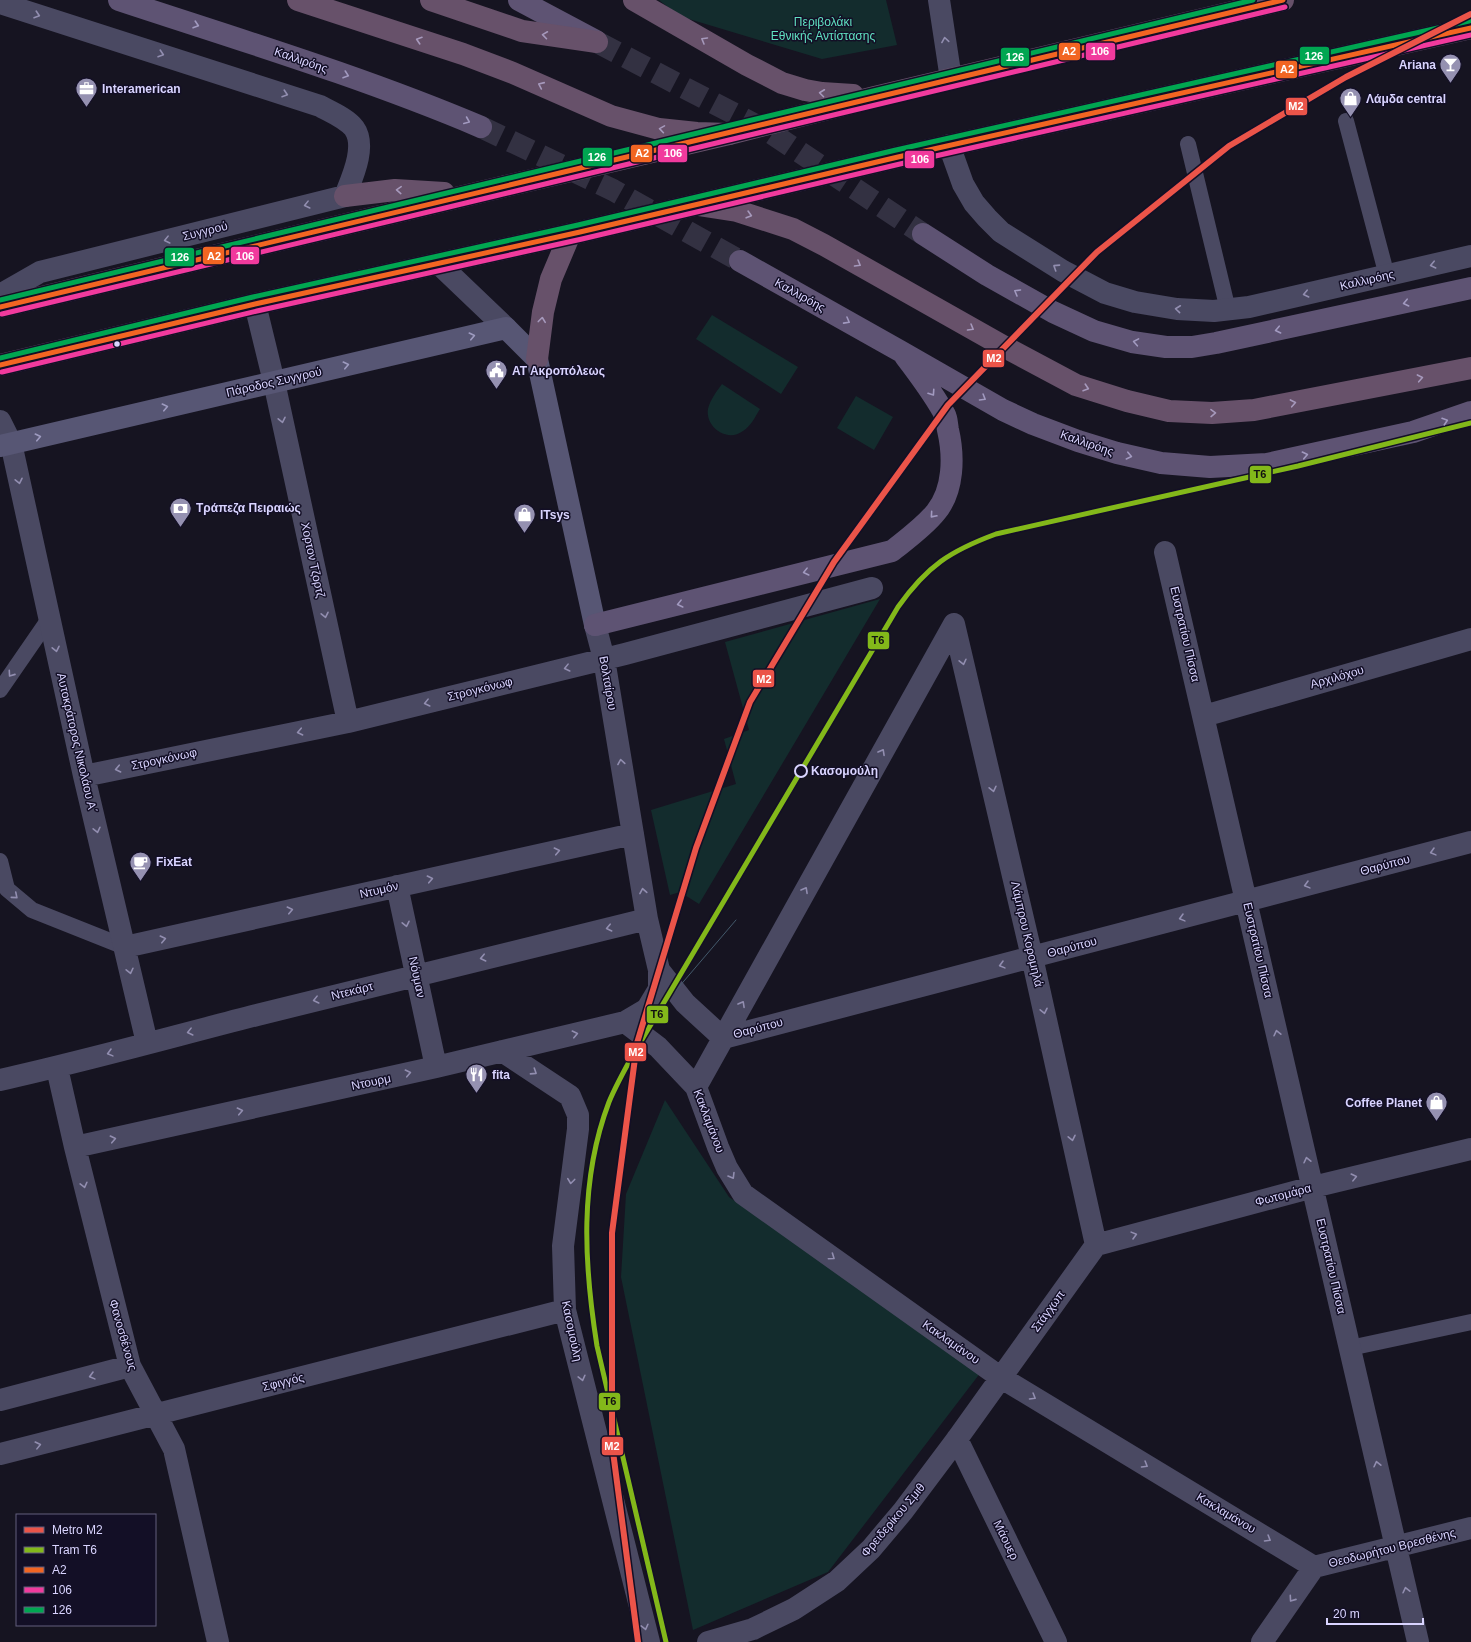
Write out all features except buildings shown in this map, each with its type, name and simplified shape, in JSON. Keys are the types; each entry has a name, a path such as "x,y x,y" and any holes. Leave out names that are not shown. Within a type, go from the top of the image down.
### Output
{"highway":[{"path":"298,0 463,54 513,73 611,116 659,129 696,133 729,134"},
{"path":"432,0 522,31 597,42"},
{"path":"634,0 747,65 782,82 805,90 822,93 875,97"},
{"path":"0,307 729,134 875,97 1283,0"},
{"path":"0,365 255,304 575,234 949,145 1471,28"},
{"path":"344,196 395,190 433,193 480,192"},
{"path":"698,204 737,211 793,229 1076,385 1127,401 1169,411 1212,413 1254,410 1471,368"},
{"path":"537,359 543,312 551,279 575,234"}],"main road":[{"name":"Καλλιρόης","path":"119,0 427,104 481,127"},
{"path":"519,0 597,42"},
{"path":"923,234 987,275 1053,312 1094,331 1132,342 1166,347 1192,347 1216,343 1471,288"},
{"name":"Καλλιρόης","path":"740,262 1003,410 1032,424 1078,441 1117,453 1161,463 1210,467 1267,464 1413,432 1471,412"},
{"path":"595,625 892,550 921,528 937,512 947,492 951,471 951,444 946,416 932,394 900,351"}],"street":[{"path":"939,0 951,79"},
{"path":"0,3 320,106 342,118 354,128 359,140 354,173 344,196"},
{"name":"Καλλιρόης","path":"949,145 963,184 974,203 1001,232 1063,271 1105,293 1135,302 1177,309 1214,311 1228,310 1249,307 1471,256"},
{"name":"Συγγρού","path":"0,294 40,272 344,196"},
{"path":"439,264 537,359"},
{"path":"0,278 9,279 40,272"},
{"name":"Χορτον Τζορτζ","path":"255,304 274,382 348,722"},
{"name":"Πάροδος Συγγρού","path":"6,444 506,328"},
{"name":"Βολταίρου","path":"537,359 595,625 604,659 647,919 659,970 684,1003"},
{"name":"Αυτοκράτορος Νικολάου Α΄","path":"0,421 49,619 84,776 147,1043"},
{"name":"Ευστρατίου Πίσσα","path":"1165,552 1418,1642"},
{"name":"Στρογκόνωφ","path":"84,776 348,722 604,659 872,588"},
{"name":"Λάμπρου Κορομηλά","path":"722,1038 954,624 1032,957 1096,1244"},
{"name":"Αρχιλόχου","path":"1204,716 1471,639"},
{"name":"Ντυμόν","path":"125,947 633,834"},
{"name":"Θαρύπου","path":"684,1003 722,1038 1471,842"},
{"name":"Νόυμαν","path":"397,886 436,1067"},
{"name":"Ντεκάρτ","path":"0,1080 57,1068 147,1043 417,974 647,919"},
{"name":"Ντουρμ","path":"75,1147 436,1067 625,1022 647,1009 659,989 659,970"},
{"name":"Κακλαμάνου","path":"625,1022 658,1047 696,1087 727,1168 743,1194 1000,1377 1314,1567"},
{"path":"696,1087 722,1038"},
{"name":"Κασομούλη","path":"502,1051 570,1096 578,1115 578,1128 563,1246 565,1310 649,1642"},
{"name":"Φανοσθένους","path":"57,1068 75,1147 130,1366 174,1449 218,1642"},
{"name":"Φωτομάρα","path":"1096,1244 1313,1187 1471,1149"},
{"name":"Στάγχωπ","path":"1000,1377 1096,1244"},
{"name":"Σφιγγός","path":"0,1454 565,1310"},
{"path":"0,1400 130,1366"},
{"name":"Φρειδερίκου Σμιθ","path":"708,1642 752,1629 780,1616 794,1609 837,1581 872,1549 903,1511 957,1439 1000,1377"},
{"name":"Μάουερ","path":"957,1439 1056,1642"},
{"name":"Θεοδωρήτου Βρεσθένης","path":"1314,1567 1471,1528"},
{"path":"1262,1642 1314,1567"}],"lane":[{"path":"1346,120 1387,276"},
{"path":"1188,144 1228,310"},
{"path":"0,690 49,619"},
{"path":"0,861 7,889 32,910 125,947"},
{"path":"1350,1348 1471,1322"}],"green space":[{"name":"Περιβολάκι Εθνικής Αντίστασης","path":"659,0 886,0 897,45 822,59 679,16"},
{"path":"712,315 798,367 781,394 696,339"},
{"path":"722,384 760,409 748,427 737,434 730,435 718,431 710,422 708,416 710,402"},
{"path":"856,396 893,417 874,450 837,428"},
{"path":"880,599 699,904 680,892 670,895 651,810 736,784 724,739 749,730 725,642"},
{"path":"665,1100 729,1197 981,1372 828,1572 693,1630 621,1277 626,1194"}],"tunnel":[{"path":"597,42 771,133 923,234"},
{"path":"481,127 613,190 740,261"}],"tram line":[{"name":"Τ6","path":"666,1642 597,1346 589,1284 587,1223 589,1192 599,1132 609,1102 634,1053 898,607 930,570 952,554 996,534 1298,466 1471,423"},
{"path":"655,1015 736,920"}],"metro line":[{"name":"Μ2","path":"638,1642 612,1444 612,1233 637,1043 696,848 750,702 834,562 948,405 1097,252 1229,146 1346,77 1471,14"}],"transit line":[{"name":"126","path":"0,300 1253,0"},
{"name":"Α2","path":"0,307 1283,0"},
{"name":"106","path":"2,314 1285,7"},
{"name":"126","path":"0,358 253,297 578,225 896,150 1469,21"},
{"name":"Α2","path":"0,365 255,304 580,232 898,157 1471,28"},
{"name":"106","path":"2,372 257,311 582,239 900,164 1471,35"}],"place":[{"name":"Ariana","path":"1451,84"},
{"name":"Interamerican","path":"86,108"},
{"name":"Λάμδα central","path":"1351,118"},
{"name":"ΑΤ Ακροπόλεως","path":"496,390"},
{"name":"Τράπεζα Πειραιώς","path":"181,528"},
{"name":"ITsys","path":"525,534"},
{"name":"Κασομούλη","path":"801,771"},
{"name":"FixEat","path":"141,882"},
{"name":"fita","path":"477,1094"},
{"name":"Coffee Planet","path":"1437,1122"}]}
